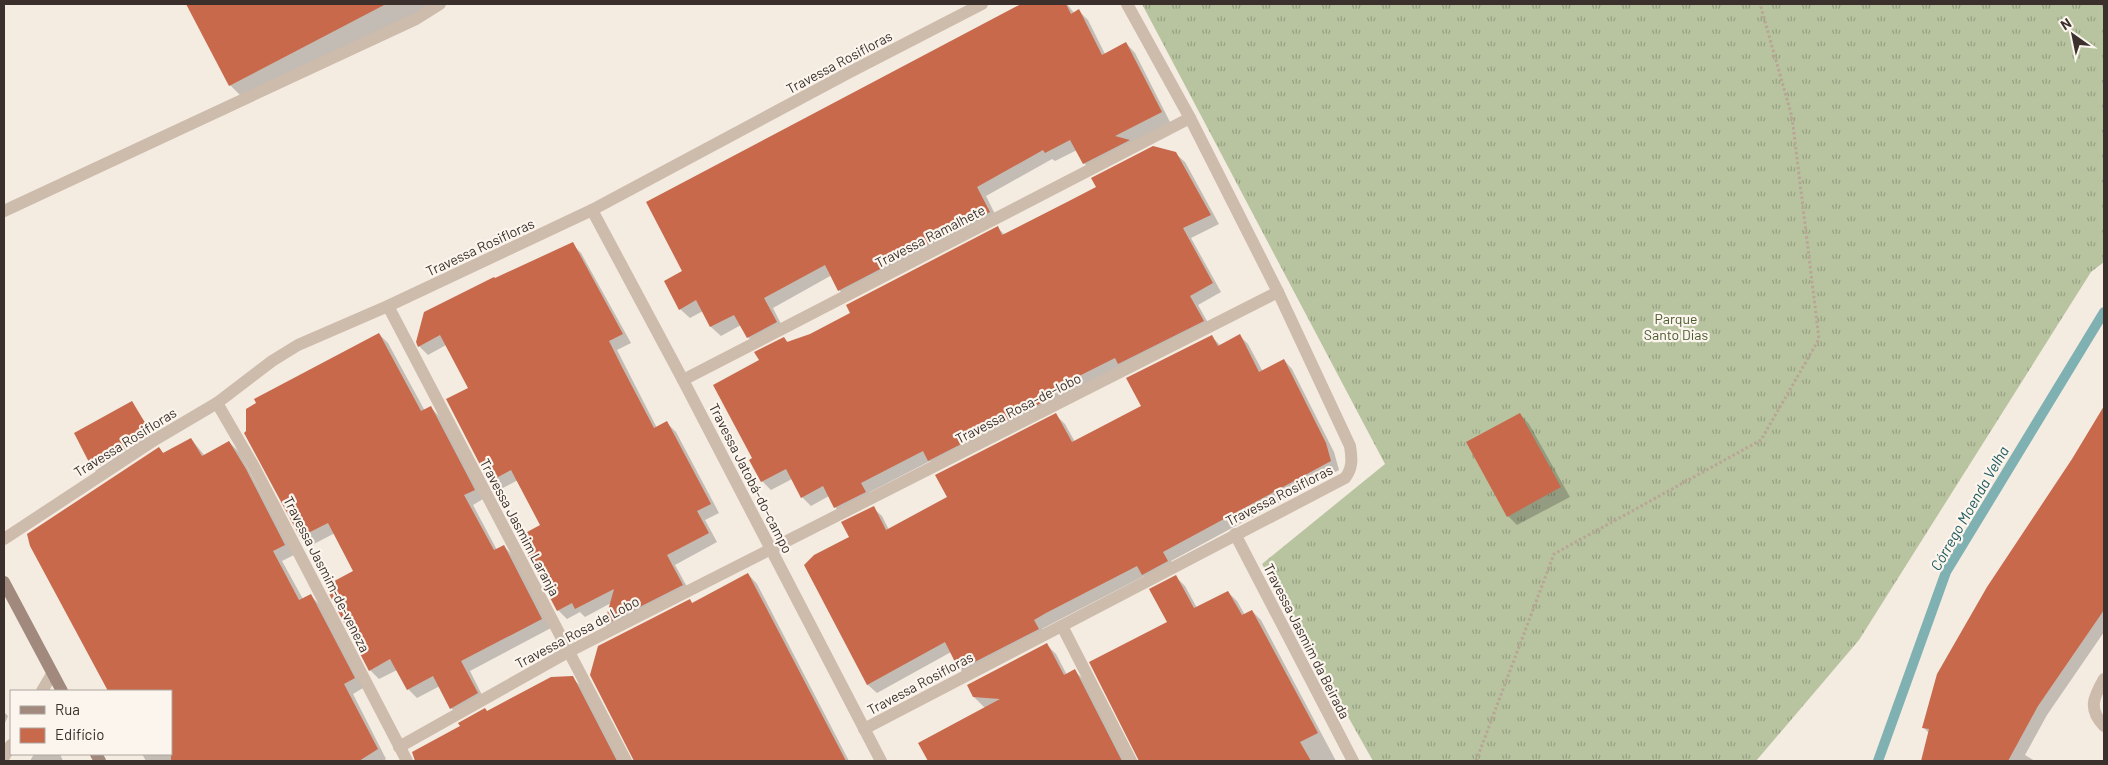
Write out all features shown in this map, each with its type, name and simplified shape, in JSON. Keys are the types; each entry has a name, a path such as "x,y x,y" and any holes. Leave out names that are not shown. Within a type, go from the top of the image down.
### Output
{"main road":[{"path":"4,582 61,690"}],"street":[{"path":"4,211 416,19 440,4"},
{"name":"Travessa Rosifloras","path":"4,539 156,439 217,403 298,345 388,306 592,210 850,72 982,4"},
{"name":"Travessa Rosifloras","path":"864,729 1344,478 1350,472 1350,446 1278,292 1190,118 1127,4"},
{"name":"Travessa Ramalhete","path":"683,380 1190,118"},
{"name":"Travessa Jatobá-do-campo","path":"592,210 683,380 881,761"},
{"name":"Travessa Rosa-de-lobo","path":"771,550 1278,292"},
{"name":"Travessa Jasmim Laranja","path":"388,306 626,761"},
{"name":"Travessa Jasmim-de-veneza","path":"217,403 253,465 407,761"},
{"name":"Travessa Jasmim da Beirada","path":"1235,534 1353,761"},
{"name":"Travessa Rosa de Lobo","path":"399,747 568,652 771,550"},
{"path":"1062,626 1131,761"},
{"path":"43,690 52,674"},
{"path":"2104,680 2093,700 2095,713 2104,726"},
{"path":"4,757 10,746"}],"path":[{"path":"1476,761 1554,554 1761,440 1819,339 1792,117 1760,4"}],"green space":[{"name":"Parque Santo Dias","path":"1142,4 2104,4 2104,262 2091,272 1859,640 1756,761 1373,761 1262,564 1385,464"}],"building":[{"path":"186,4 386,4 229,86"},
{"path":"1021,4 1066,4 1071,14 1079,9 1102,55 1126,42 1162,112 1115,136 1130,140 1083,164 1070,140 1045,153 1043,150 977,187 990,212 838,291 825,265 764,298 777,322 747,338 734,315 710,327 696,300 679,310 664,281 682,271 646,202"},
{"path":"1153,146 1176,152 1211,215 1183,228 1213,283 1190,296 1204,321 1118,364 1115,358 1083,374 1046,394 1049,399 928,461 923,451 861,483 866,492 834,508 823,486 801,498 786,469 761,482 749,460 752,458 713,385 759,360 754,352 784,337 787,342 810,334 850,313 846,305 998,226 1002,235 1069,201 1096,187 1091,178"},
{"path":"573,242 623,334 609,341 654,428 667,421 711,504 697,511 709,533 667,555 683,585 604,625 614,589 575,609 572,603 557,611 518,537 540,525 511,470 489,482 446,399 468,388 440,335 418,347 416,342 424,312 494,277"},
{"path":"379,333 421,411 431,406 475,490 464,495 494,550 504,545 542,619 461,661 478,693 450,709 433,676 407,690 390,659 369,671 325,586 353,571 328,523 300,537 244,433 246,431 246,409 256,403 254,399"},
{"path":"1240,334 1259,372 1284,359 1326,443 1331,461 1163,552 1168,561 1142,575 1137,566 1046,613 1034,620 1039,629 959,670 945,642 867,685 804,565 814,555 849,537 841,522 874,506 886,530 947,497 935,475 1056,413 1072,442 1141,406 1126,378 1212,335 1218,346"},
{"path":"132,401 151,433 93,470 74,433"},
{"path":"2104,406 2104,610 2038,706 2008,761 1921,761 1929,729 1922,728 1937,674 1987,587 2072,459"},
{"path":"1520,413 1561,487 1507,517 1466,442"},
{"path":"191,438 202,456 229,441 246,469 285,545 273,551 299,600 311,594 355,678 344,684 378,749 359,761 171,761 172,690 107,690 30,546 27,534 159,447 163,453"},
{"path":"748,573 846,761 634,761 590,675 598,646 690,599 692,603"},
{"path":"1176,575 1194,608 1228,591 1242,615 1252,610 1318,733 1300,742 1311,761 1139,761 1089,662 1167,622 1149,589"},
{"path":"1047,643 1064,675 1075,669 1122,761 928,761 918,743 1000,699 973,697 967,685"},
{"path":"573,676 617,761 415,761 412,752 460,726 458,723 485,708 487,711 551,677"}],"waterway":[{"name":"Córrego Moenda Velha","path":"1878,761 1946,572 2104,312"}]}
